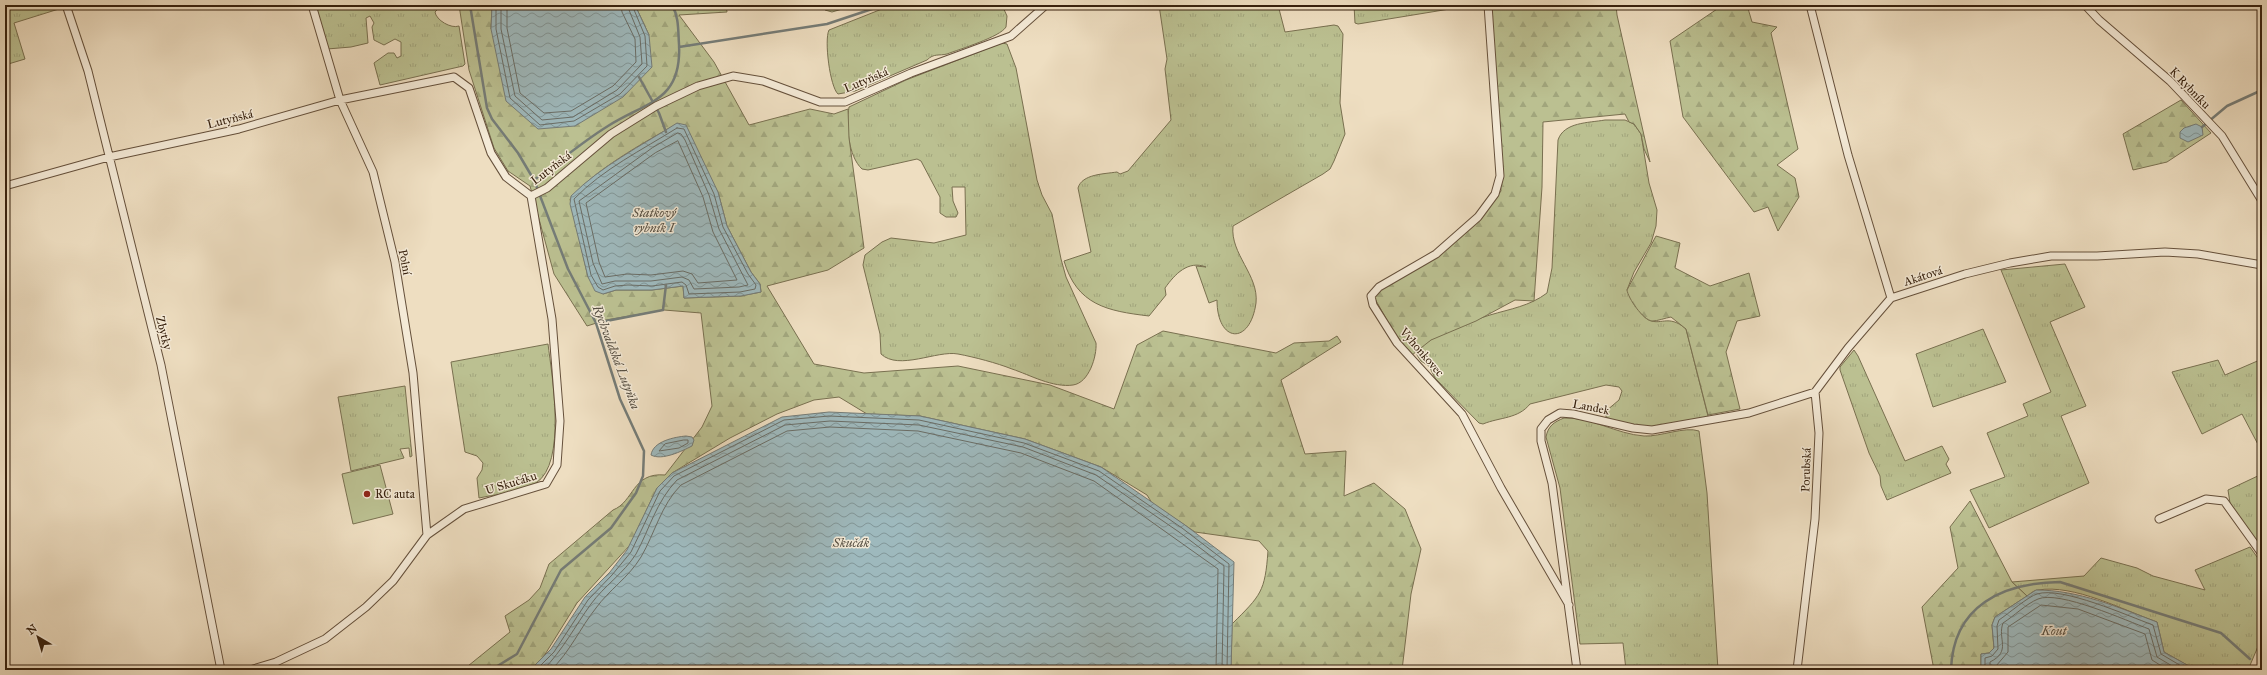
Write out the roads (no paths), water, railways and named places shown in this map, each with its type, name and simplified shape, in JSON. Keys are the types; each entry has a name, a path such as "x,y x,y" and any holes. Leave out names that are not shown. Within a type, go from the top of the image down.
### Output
{"street":[{"name":"Zbytky","path":"66,5 88,71 161,365 221,670"},
{"name":"Polní","path":"312,5 340,100 373,172 395,262 413,374 427,535"},
{"name":"Lutyňská","path":"5,186 109,157 239,129 340,100 454,77 469,88 491,153 506,177 531,196 547,188 611,134 656,106 698,86 733,76 763,81 820,102 845,102 911,73 1011,36 1046,5"},
{"name":"Vyhonkovec","path":"1488,5 1500,176 1495,194 1478,218 1436,254 1379,287 1371,296 1373,305 1397,343 1462,414 1504,494 1569,605 1577,670"},
{"name":"Akátová","path":"1810,5 1848,155 1891,298 1965,274 2010,263 2051,256 2097,256 2165,252 2198,254 2262,265"},
{"name":"K Rybníku","path":"2085,5 2099,20 2170,81 2222,136 2262,201"},
{"name":"U Skučáku","path":"250,670 276,662 331,634 366,607 393,581 427,535 464,509 546,484 557,465 560,421 552,319 531,196"},
{"path":"1815,392 1848,348 1891,298"},
{"name":"Landek","path":"1569,605 1552,484 1541,441 1541,429 1548,420 1560,413 1573,414 1633,428 1652,430 1749,413 1815,392"},
{"name":"Porubská","path":"1797,670 1815,519 1819,433 1815,392"},
{"path":"2159,519 2206,499 2224,501 2262,554"}],"water":[{"path":"492,5 635,5 649,35 652,67 623,97 575,126 538,129 506,101 491,29"},
{"name":"Statkový rybník I","path":"677,123 686,125 718,192 727,226 751,272 760,284 761,292 741,296 684,298 683,286 652,290 616,290 603,294 595,291 588,277 570,204 571,196 608,166"},
{"path":"2196,124 2202,127 2203,135 2188,142 2180,138 2180,132 2184,128"},
{"name":"Skučák","path":"829,412 920,416 1025,439 1101,467 1185,525 1234,562 1231,670 530,670 551,649 585,597 610,572 627,550 657,488 672,473 782,417"},
{"path":"676,437 692,437 694,440 692,446 678,453 666,456 656,457 651,455 656,446 660,443"},
{"name":"Kout","path":"2036,590 2083,596 2157,622 2164,652 2196,670 1981,670 1981,654 1989,653 1994,648 1992,625 1995,617"}],"waterway":[{"name":"Rychvaldská Lutyňka","path":"470,5 487,108 492,119 518,153 534,180 568,269 596,323 620,399 644,451 643,476 636,493 611,528 561,570 517,654 491,670"},
{"name":"Rychvaldská Lutyňka","path":"534,180 598,132 649,104 660,97 668,88 675,77 678,63 679,44 678,24 672,5"},
{"path":"679,47 827,24 884,5"},
{"name":"Rychvaldská Lutyňka","path":"639,77 659,113 666,132"},
{"path":"2202,127 2227,106 2262,90"},
{"path":"596,323 663,310 666,285"},
{"path":"1951,670 1954,648 1961,629 1971,614 1985,602 2001,593 2019,587 2039,583 2060,582 2221,633 2250,659"}],"place":[{"name":"RC auta","path":"367,494"}]}
